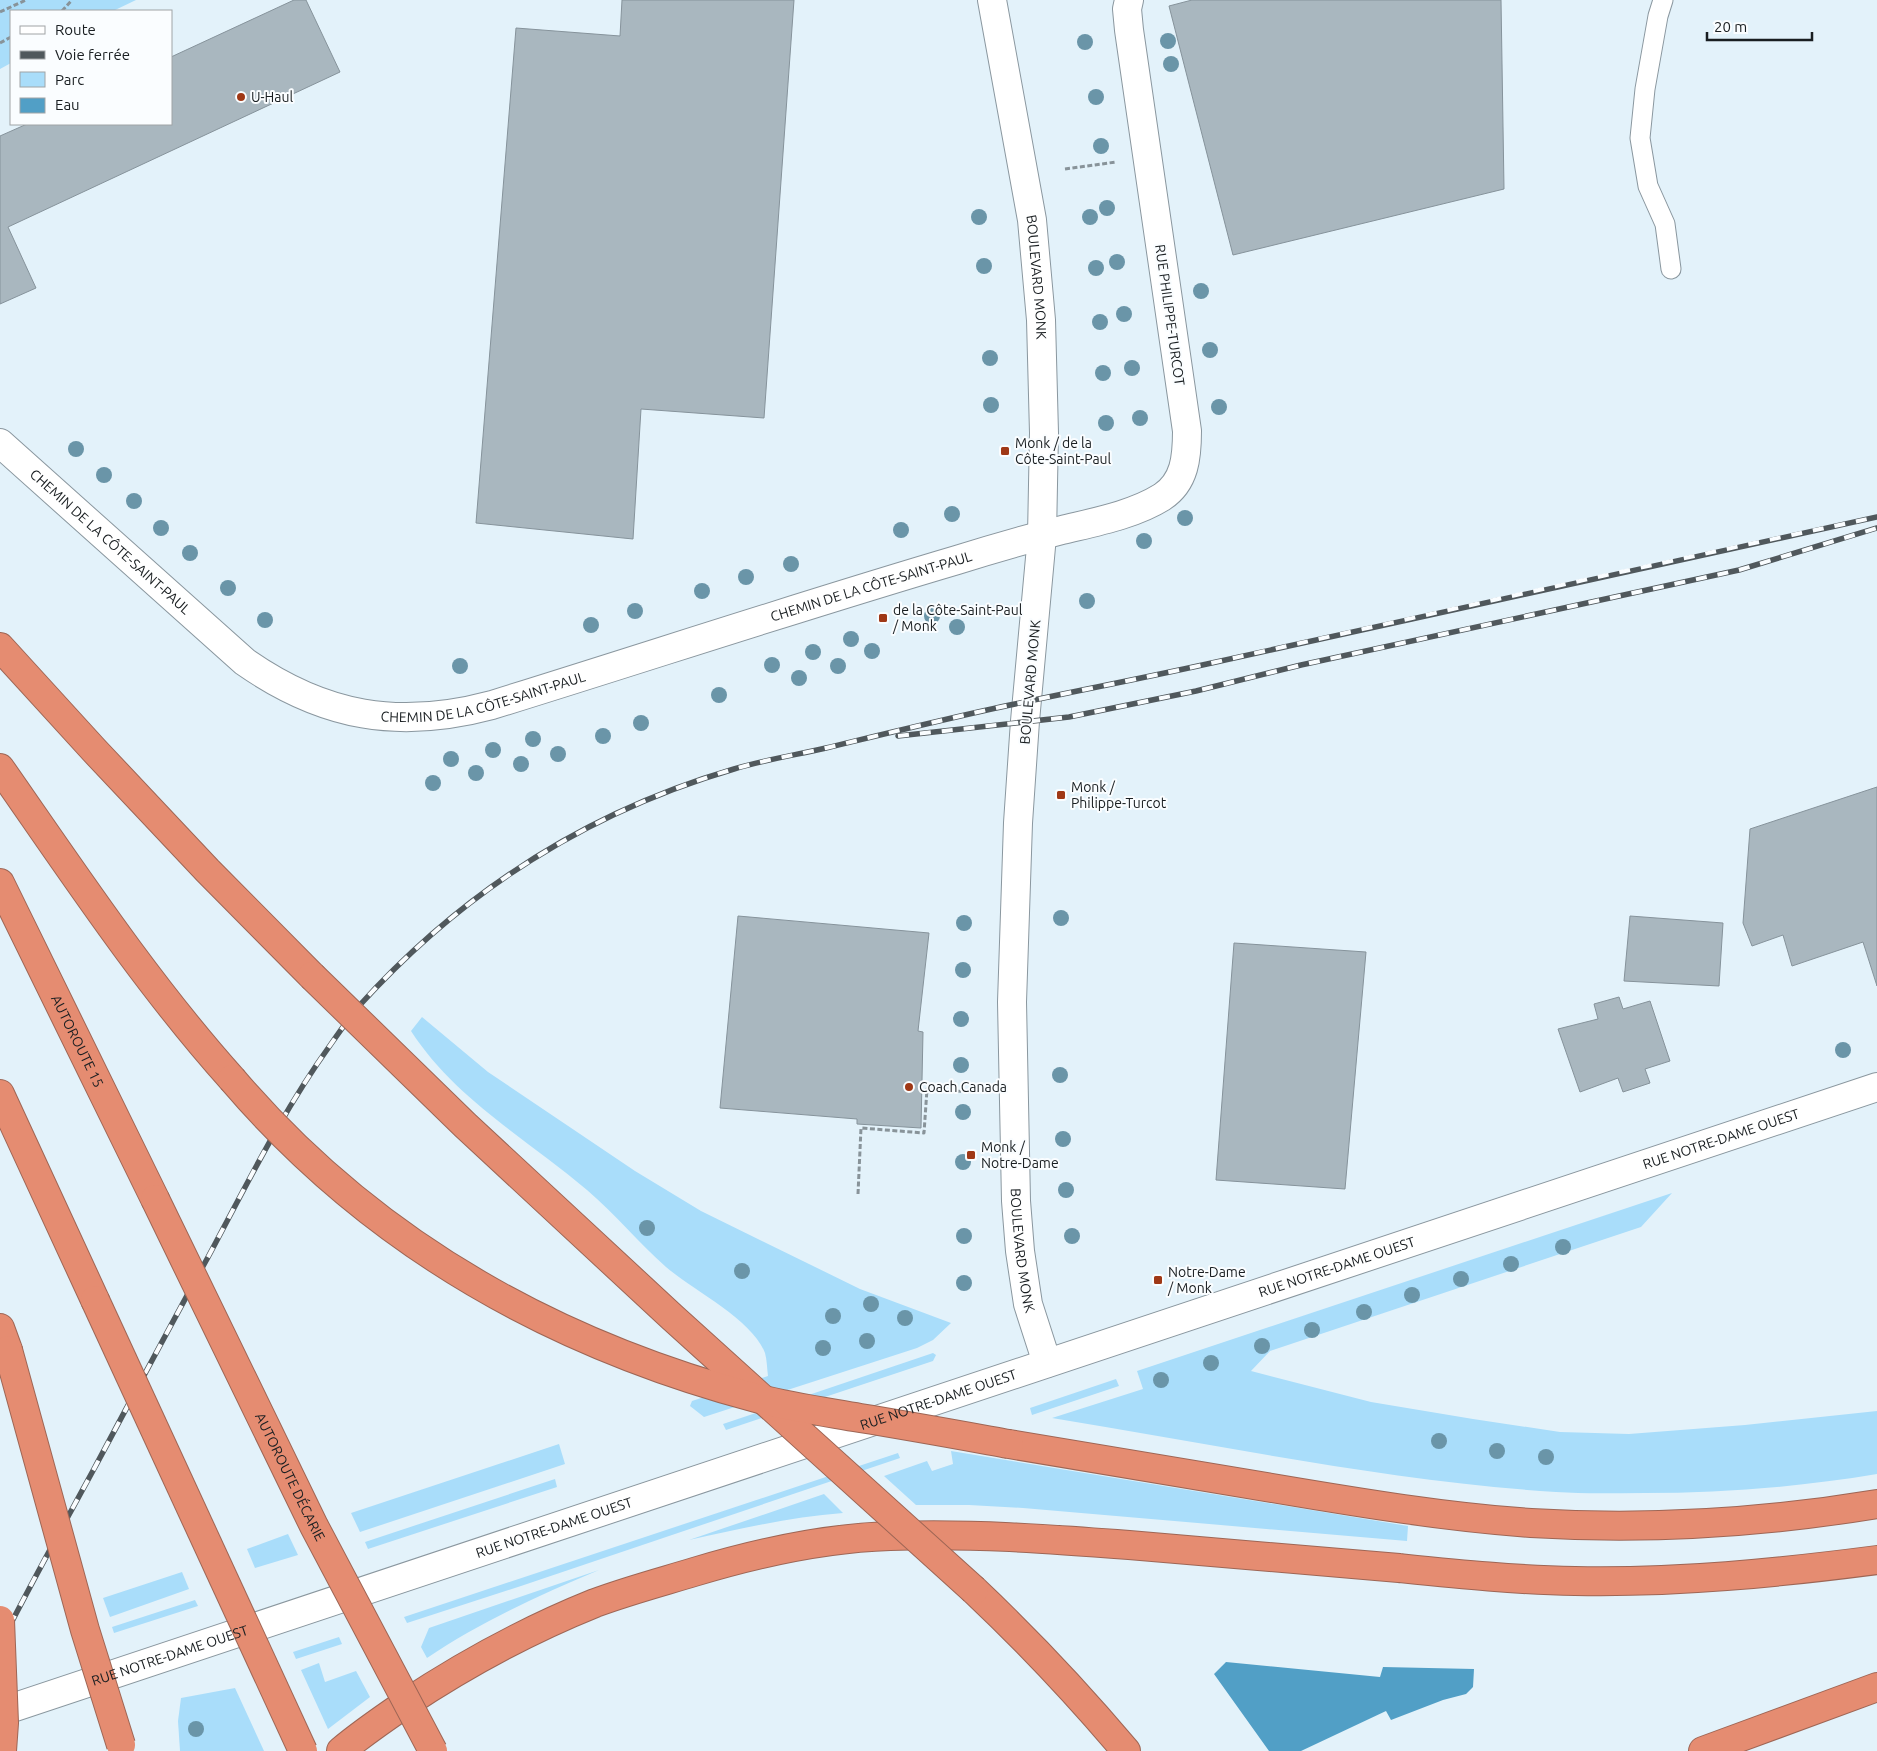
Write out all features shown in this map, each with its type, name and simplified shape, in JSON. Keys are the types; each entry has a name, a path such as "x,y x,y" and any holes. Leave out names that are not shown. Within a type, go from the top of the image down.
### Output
{"highway":[{"path":"0,647 208,871 312,976 494,1151 665,1310 974,1590 1035,1649 1126,1751"},
{"path":"0,768 141,967 199,1042 264,1116 292,1144 339,1187 391,1229 444,1265 562,1329 593,1343 655,1366 758,1398 1009,1444 1374,1505 1529,1523 1655,1526 1711,1524 1776,1518 1877,1504"},
{"name":"AUTOROUTE 15","path":"0,883 155,1199"},
{"path":"0,1094 303,1751"},
{"name":"AUTOROUTE DÉCARIE","path":"155,1199 310,1518 434,1751"},
{"path":"4,1339 88,1639 122,1748"},
{"path":"341,1751 444,1678 491,1651 545,1624 599,1602 718,1565 831,1541 887,1536 934,1535 1022,1538 1196,1550 1498,1577 1574,1581 1634,1581 1757,1574 1877,1560"},
{"path":"0,1620 4,1723 2,1751"},
{"path":"1703,1751 1877,1687"}],"street":[{"name":"BOULEVARD MONK","path":"992,0 1032,220 1038,277 1042,350 1042,536 1025,721 1018,823 1012,1002 1016,1201 1020,1251 1028,1304 1047,1363"},
{"name":"RUE PHILIPPE-TURCOT","path":"1042,536 1124,513 1147,505 1163,496 1175,485 1183,471 1187,451 1187,431 1129,30 1128,0"},
{"name":"CHEMIN DE LA CÔTE-SAINT-PAUL","path":"0,443 245,662 278,684 304,696 360,714 386,717 439,716 492,705 866,587 1042,536"},
{"name":"RUE NOTRE-DAME OUEST","path":"0,1712 1877,1087"}],"lane":[{"path":"1663,0 1658,16 1645,89 1640,138 1648,186 1665,224 1671,269"}],"path":[{"path":"0,12 26,0"},
{"path":"63,10 72,0"},
{"path":"1065,169 1117,162"},
{"path":"922,1088 970,1092"},
{"path":"858,1194 861,1128 924,1133 927,1089"}],"green space":[{"path":"0,0 136,0 115,10 10,10 10,64 0,69"},
{"path":"422,1017 488,1072 635,1171 701,1211 860,1289 951,1323 933,1340 917,1348 704,1417 690,1406 692,1401 768,1376 765,1353 758,1341 735,1317 666,1267 587,1190 470,1098 429,1055 411,1031"},
{"path":"1672,1193 1641,1227 1270,1351 1251,1371 1371,1402 1560,1432 1629,1434 1745,1425 1877,1411 1877,1474 1790,1486 1702,1492 1556,1492 1430,1480 1367,1471 1052,1418 1143,1389 1137,1371"},
{"path":"933,1353 936,1355 933,1361 726,1430 723,1424"},
{"path":"1116,1379 1119,1386 1032,1415 1030,1408"},
{"path":"559,1444 565,1464 360,1532 351,1513"},
{"path":"951,1451 1408,1526 1407,1541 1023,1508 916,1505 884,1476 927,1461 932,1471 953,1464"},
{"path":"898,1453 900,1458 521,1586 407,1623 404,1617"},
{"path":"555,1479 557,1487 368,1549 365,1542"},
{"path":"824,1494 843,1513 784,1520 689,1540"},
{"path":"288,1534 298,1555 255,1568 247,1549"},
{"path":"599,1570 511,1610 427,1658 421,1647 429,1628"},
{"path":"182,1572 189,1589 110,1617 103,1598"},
{"path":"195,1600 198,1606 114,1633 112,1627"},
{"path":"339,1637 342,1644 296,1659 293,1652"},
{"path":"319,1663 325,1682 356,1671 370,1697 328,1729 301,1670"},
{"path":"235,1688 264,1751 180,1751 178,1721 181,1698"}],"water":[{"path":"1226,1662 1380,1677 1383,1667 1474,1669 1473,1687 1466,1694 1443,1700 1391,1720 1386,1711 1301,1751 1269,1751 1214,1674"}],"building":[{"path":"294,0 306,0 340,72 8,227 36,288 0,304 0,136 25,125 172,125 172,57"},
{"path":"622,0 794,0 764,418 641,409 633,539 476,523 516,28 620,36"},
{"path":"1192,0 1501,0 1504,189 1233,255 1169,6"},
{"path":"1877,787 1877,986 1863,942 1792,966 1783,935 1752,946 1743,923 1750,829"},
{"path":"738,916 929,933 918,1031 923,1032 921,1128 857,1124 857,1119 720,1108"},
{"path":"1630,916 1723,923 1719,986 1624,981"},
{"path":"1234,943 1366,952 1345,1189 1216,1180"},
{"path":"1619,997 1623,1009 1650,1001 1670,1061 1645,1069 1650,1083 1623,1092 1618,1078 1580,1092 1558,1029 1598,1019 1594,1004"}],"railway":[{"path":"0,1645 265,1150 313,1070 359,1006 398,965 440,927 530,861 578,833 628,808 680,787 768,760 987,710 1207,664 1877,517"},
{"path":"898,736 1069,717 1196,691 1301,665 1739,570 1877,528"}],"place":[{"name":"U-Haul","path":"241,97"},
{"name":"Monk / de la Côte-Saint-Paul","path":"1005,451"},
{"name":"de la Côte-Saint-Paul / Monk","path":"883,618"},
{"name":"Monk / Philippe-Turcot","path":"1061,795"},
{"name":"Coach Canada","path":"909,1087"},
{"name":"Monk / Notre-Dame","path":"971,1155"},
{"name":"Notre-Dame / Monk","path":"1158,1280"}]}
